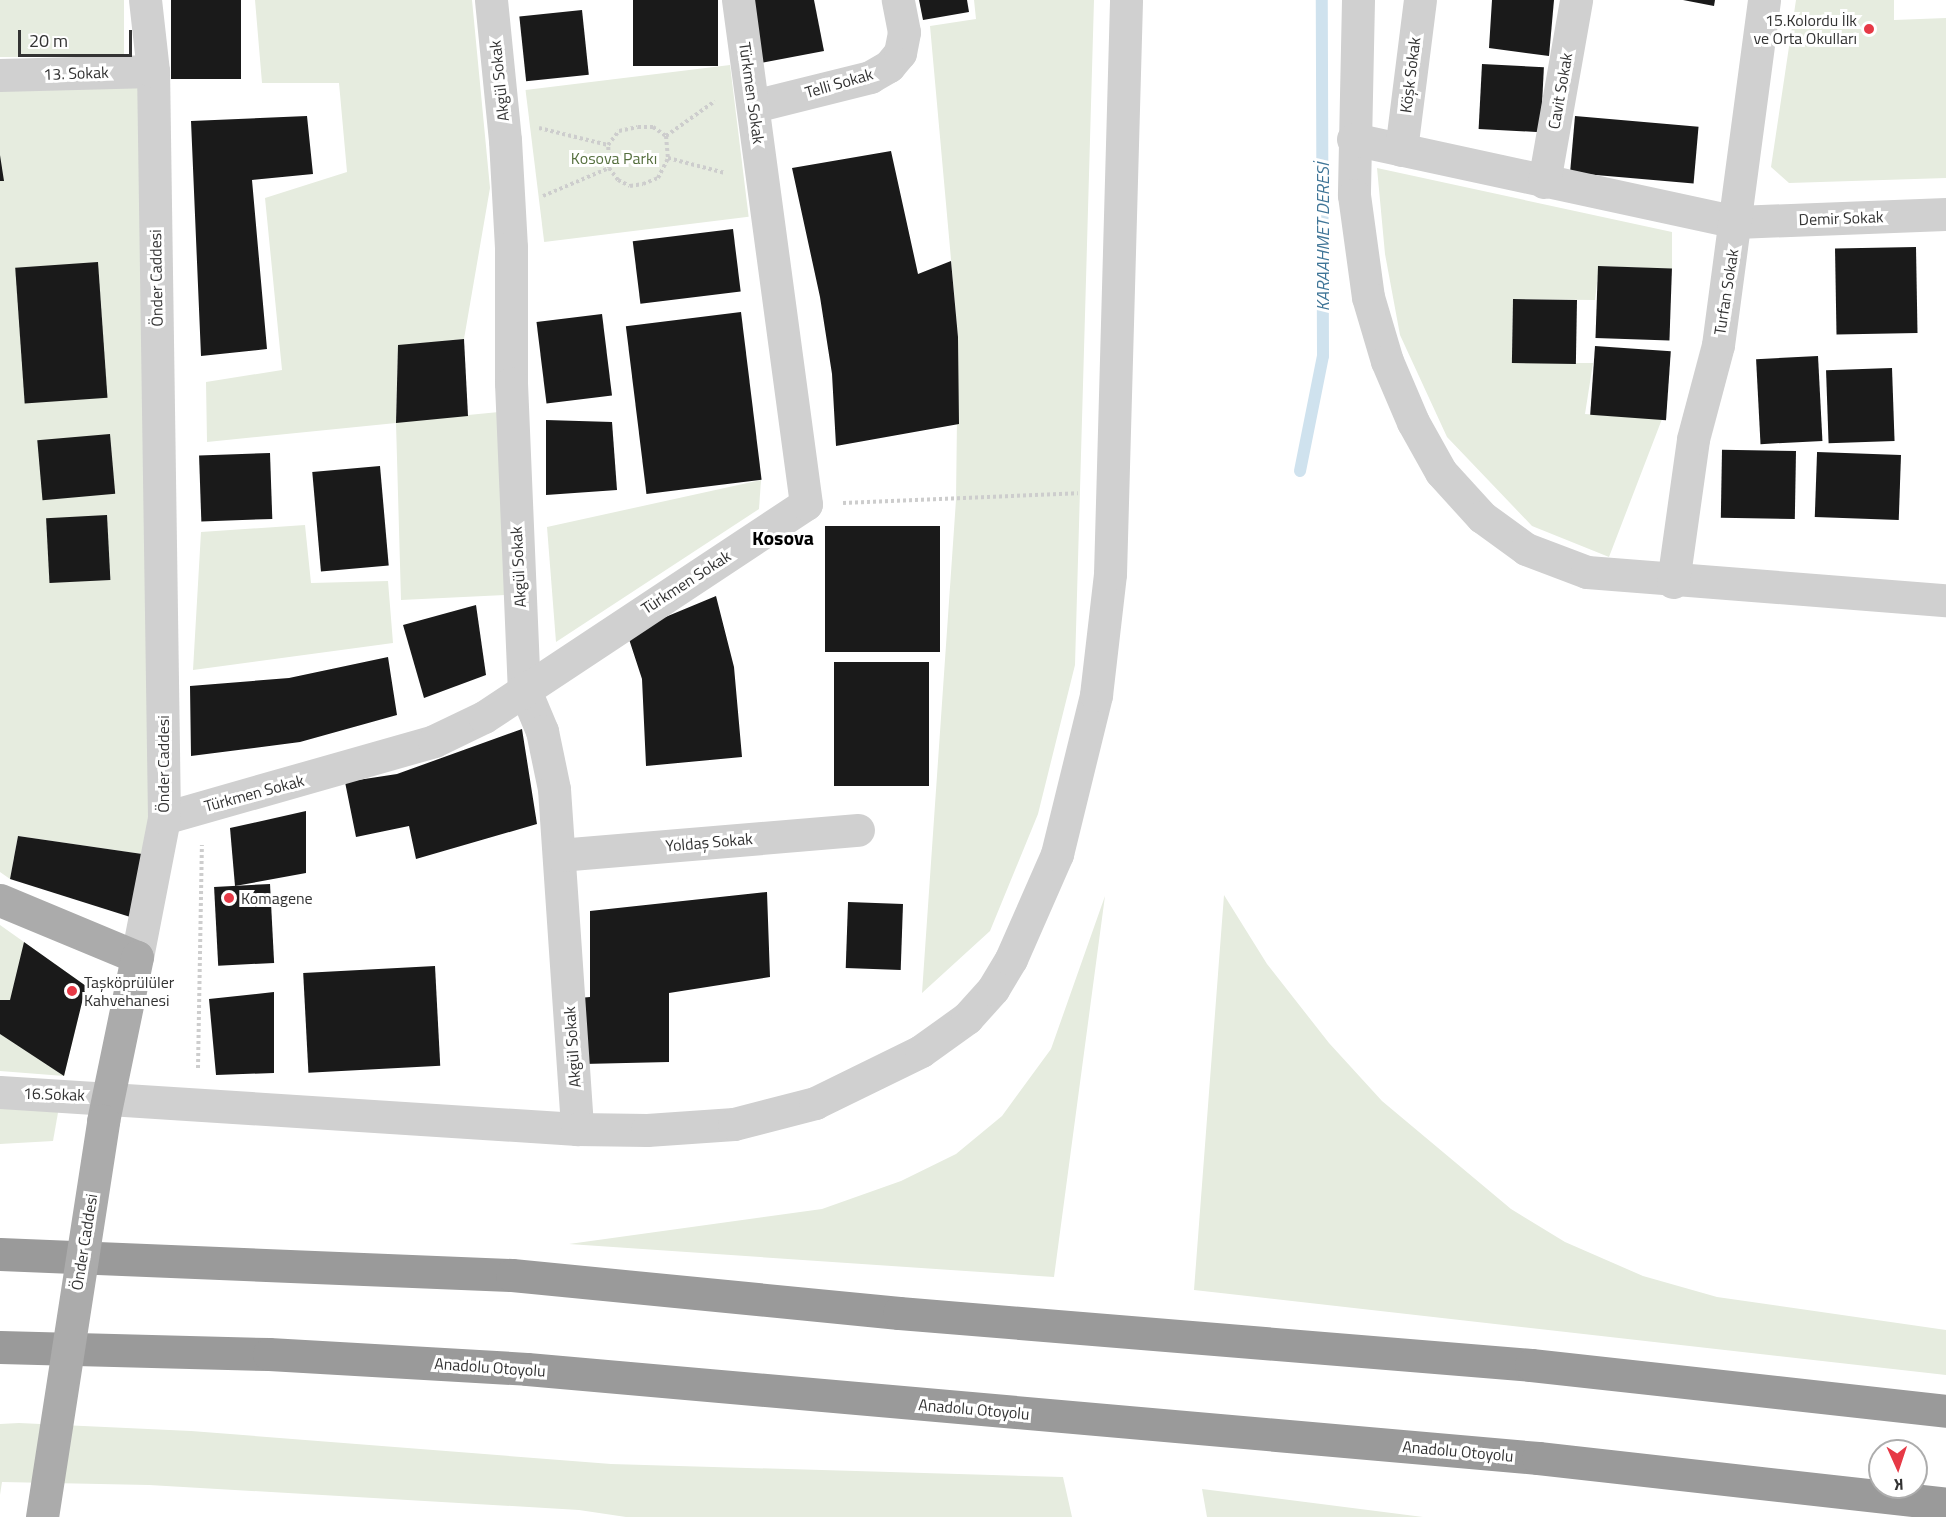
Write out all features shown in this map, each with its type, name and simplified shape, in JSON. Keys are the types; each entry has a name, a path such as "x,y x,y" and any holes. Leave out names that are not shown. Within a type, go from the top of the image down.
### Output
{"highway":[{"path":"0,1254 512,1275 899,1314 1531,1365 1946,1411"},
{"name":"Anadolu Otoyolu","path":"0,1347 269,1354 527,1369 1538,1458 1946,1504"}],"main road":[{"path":"0,900 137,957"},
{"name":"Önder Caddesi","path":"42,1517 106,1109 137,957"}],"street":[{"name":"Önder Caddesi","path":"137,957 164,818 153,71 145,0"},
{"name":"Akgül Sokak","path":"491,0 509,210 511,394 524,688 551,765 577,1129"},
{"name":"Türkmen Sokak","path":"164,818 434,741 484,717 524,688 806,504 738,0"},
{"name":"Telli Sokak","path":"752,91 870,77 889,66 900,53 904,32 898,0"},
{"name":"16.Sokak","path":"0,1092 106,1109 577,1129 734,1124 815,1103 921,1051 967,1018 993,989 1011,958 1057,854 1096,695 1105,636 1110,574 1126,0"},
{"path":"1358,0 1353,139 1358,244 1368,297 1387,360 1441,472 1482,517 1526,549 1587,572 1673,582 1946,600"},
{"name":"Köşk Sokak","path":"1401,150 1420,0"},
{"name":"Cavit Sokak","path":"1544,182 1576,0"},
{"name":"Turfan Sokak","path":"1673,582 1684,491 1718,345 1764,0"},
{"name":"13. Sokak","path":"0,75 153,71"},
{"name":"Demir Sokak","path":"1353,139 1736,222 1946,214"},
{"name":"Yoldaş Sokak","path":"559,855 858,830"}],"path":[{"path":"666,136 752,91"},
{"path":"503,119 608,145"},
{"path":"638,126 653,127 666,136 668,158 658,178 630,186 618,180 609,168 608,145 619,131 638,126"},
{"path":"668,158 764,182"},
{"path":"509,210 609,168"},
{"path":"806,504 1090,493"}],"green space":[{"path":"0,0 124,0 124,57 0,57"},
{"path":"255,0 472,0 490,188 464,339 398,346 396,422 499,412 505,595 401,600 396,423 207,442 206,382 282,370 265,198 347,172 339,83 262,83"},
{"path":"974,0 1094,0 1075,665 1038,814 990,931 922,993 956,500 958,337 930,26 976,19"},
{"path":"1796,0 1894,0 1894,20 1946,18 1946,178 1789,183 1771,167"},
{"name":"Kosova Parkı","path":"730,65 749,217 544,242 526,90"},
{"path":"153,71 156,856 18,836 10,879 0,872 0,75"},
{"path":"1377,168 1672,232 1672,269 1599,266 1595,300 1513,299 1512,363 1593,363 1585,414 1662,419 1609,557 1532,526 1447,437 1400,335 1385,254"},
{"path":"761,480 759,509 556,642 547,527"},
{"path":"305,525 311,583 388,581 393,643 193,670 201,532"},
{"path":"1224,895 1267,964 1329,1043 1382,1101 1511,1209 1565,1242 1643,1276 1717,1297 1946,1330 1946,1375 1194,1290"},
{"path":"1105,896 1054,1277 569,1244 822,1209 901,1181 956,1154 1002,1116 1051,1049"},
{"path":"0,925 86,986 64,1076 0,1071"},
{"path":"0,1105 59,1107 53,1141 0,1144"},
{"path":"0,1424 191,1431 611,1464 1063,1477 1072,1517 626,1517 579,1510 149,1485 2,1482 0,1495"},
{"path":"1202,1489 1423,1517 1207,1517"}],"building":[{"path":"171,0 241,0 241,79 171,79"},
{"path":"633,0 718,0 718,66 633,66"},
{"path":"752,0 814,0 824,51 761,63"},
{"path":"919,0 967,0 969,12 923,20"},
{"path":"1492,0 1554,0 1549,56 1489,48"},
{"path":"1683,0 1715,0 1714,6"},
{"path":"582,10 589,75 526,81 519,17"},
{"path":"1482,64 1544,67 1541,132 1479,129"},
{"path":"307,116 313,174 252,180 267,349 201,356 191,121"},
{"path":"1575,116 1699,127 1694,184 1570,173"},
{"path":"891,151 918,274 951,261 958,337 959,424 836,446 832,374 820,297 792,168"},
{"path":"0,155 4,181 0,181"},
{"path":"733,229 741,292 640,304 633,241"},
{"path":"1916,247 1918,333 1837,334 1835,248"},
{"path":"98,262 107,398 25,403 15,268"},
{"path":"1598,266 1672,269 1669,341 1595,338"},
{"path":"1513,299 1577,300 1576,364 1512,363"},
{"path":"741,312 762,480 646,494 626,326"},
{"path":"602,314 612,395 546,403 536,322"},
{"path":"464,339 468,416 396,423 398,345"},
{"path":"1595,346 1671,351 1666,420 1590,415"},
{"path":"1818,356 1822,441 1761,444 1756,359"},
{"path":"1892,368 1895,441 1829,443 1826,370"},
{"path":"546,420 612,422 617,490 546,495"},
{"path":"110,434 115,494 43,500 37,440"},
{"path":"1722,450 1796,451 1795,519 1721,518"},
{"path":"1817,452 1901,455 1899,520 1815,517"},
{"path":"270,453 272,519 201,521 199,455"},
{"path":"380,466 389,566 321,572 312,472"},
{"path":"107,515 110,580 49,583 46,518"},
{"path":"825,526 940,526 940,652 825,652"},
{"path":"716,596 734,667 742,757 646,766 642,679 627,633"},
{"path":"476,605 486,675 424,698 403,625"},
{"path":"388,657 397,715 300,742 191,756 190,686 289,678"},
{"path":"834,662 929,662 929,786 834,786"},
{"path":"522,729 537,824 416,859 409,826 356,837 345,782 397,774"},
{"path":"306,811 306,873 235,886 230,828"},
{"path":"18,836 156,856 143,921 10,879"},
{"path":"270,884 274,963 218,966 214,887"},
{"path":"767,892 770,977 669,993 669,1062 583,1064 579,998 590,997 590,911"},
{"path":"848,902 903,904 901,970 846,968"},
{"path":"24,942 86,986 64,1076 0,1034 0,1000 10,1000"},
{"path":"435,966 440,1066 308,1073 303,973"},
{"path":"274,992 274,1073 216,1075 209,999"}],"waterway":[{"name":"KARAAHMET DERESİ","path":"1300,471 1323,356 1322,0"}],"place":[{"name":"15.Kolordu İlk ve Orta Okulları","path":"1869,29"},
{"name":"Komagene","path":"229,898"},
{"name":"Taşköprülüler Kahvehanesi","path":"72,991"}],"district":[{"name":"Kosova","path":"783,537"}]}
